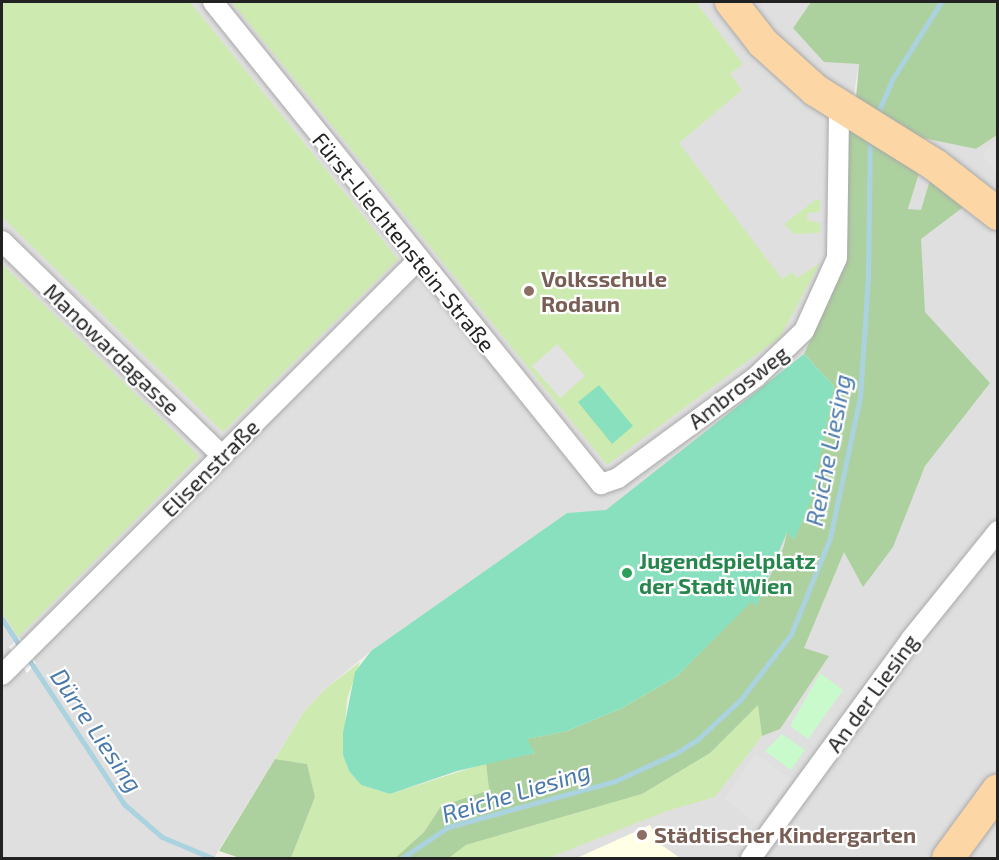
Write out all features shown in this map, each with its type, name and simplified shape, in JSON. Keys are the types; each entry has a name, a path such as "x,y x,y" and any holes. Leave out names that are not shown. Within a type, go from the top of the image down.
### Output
{"main road":[{"path":"731,2 763,43 846,110 918,155 998,214"},
{"path":"948,858 998,790"}],"street":[{"name":"Fürst-Liechtenstein-Straße","path":"213,2 596,481"},
{"name":"Ambrosweg","path":"596,481 608,484 618,478 756,377 804,331 837,258 846,110"},
{"name":"Manowardagasse","path":"2,241 222,456"},
{"name":"Elisenstraße","path":"11,663 418,260"},
{"name":"An der Liesing","path":"751,858 911,639 998,531"}],"shaded area":[{"path":"2,2 811,2 793,28 859,64 848,129 847,259 804,354 606,511 567,513 371,651 324,690 303,713 214,858 2,858"},
{"path":"750,40 801,87 803,108 747,57"},
{"path":"997,135 997,858 449,858 642,794 908,209 919,173 918,137 976,149"},
{"path":"997,138 997,174 982,154"},
{"path":"557,344 585,376 560,398 532,366"},
{"path":"756,754 791,779 758,824 724,799"},
{"name":"Städtischer Kindergarten","path":"650,825 660,844 680,858 577,858"}],"green space":[{"path":"2,2 190,2 398,259 223,432 2,217"},
{"path":"232,2 696,2 743,64 730,74 742,90 679,143 782,279 792,272 797,278 820,263 780,337 607,465"},
{"path":"811,2 997,2 997,135 976,149 918,137 856,98 859,64 824,62 793,28"},
{"path":"848,129 919,173 908,209 921,210 930,180 966,205 921,239 925,312 990,383 925,466 893,547 863,587 844,552 804,648 829,656 780,729 762,736 758,705 710,753 642,794 466,845 449,858 395,858 424,832 441,806 489,790 486,763 535,753 526,739 567,731 622,708 677,676 752,600 756,606 784,546 787,531 794,540 834,386 804,354 847,260"},
{"path":"815,200 820,200 820,212 807,213 807,220 820,223 820,233 794,234 784,224"},
{"path":"2,264 199,456 18,637 2,612"},
{"name":"Jugendspielplatz der Stadt Wien","path":"804,354 834,386 833,394 811,501 794,540 787,532 756,607 752,601 677,676 622,708 567,731 527,739 535,753 457,771 390,794 361,785 349,771 343,755 343,733 355,672 371,651 567,513 606,510"},
{"path":"599,385 633,426 612,444 578,402"},
{"path":"360,662 347,699 343,755 349,771 361,785 390,794 486,763 489,790 441,806 424,832 395,858 291,858 315,797 306,764 275,759 303,713 324,690"},
{"path":"820,673 843,690 808,739 790,726"},
{"path":"758,705 762,736 715,797 667,811 548,858 449,858 466,845 642,794 710,753"},
{"path":"782,734 805,750 791,770 765,751"},
{"path":"275,759 307,764 315,797 291,858 240,858 219,851"}],"pier":[{"path":"19,638 36,663 27,673 9,647"}],"waterway":[{"name":"Reiche Liesing","path":"876,117 893,78 941,2"},
{"name":"Reiche Liesing","path":"402,858 448,827 615,781 676,753 698,739 741,699 791,634 830,538 860,397 868,276 870,138"},
{"name":"Dürre Liesing","path":"2,619 124,804 162,837 212,858"}],"place":[{"name":"Volksschule Rodaun","path":"529,291"},
{"name":"Jugendspielplatz der Stadt Wien","path":"627,573"},
{"name":"Städtischer Kindergarten","path":"642,835"}]}
